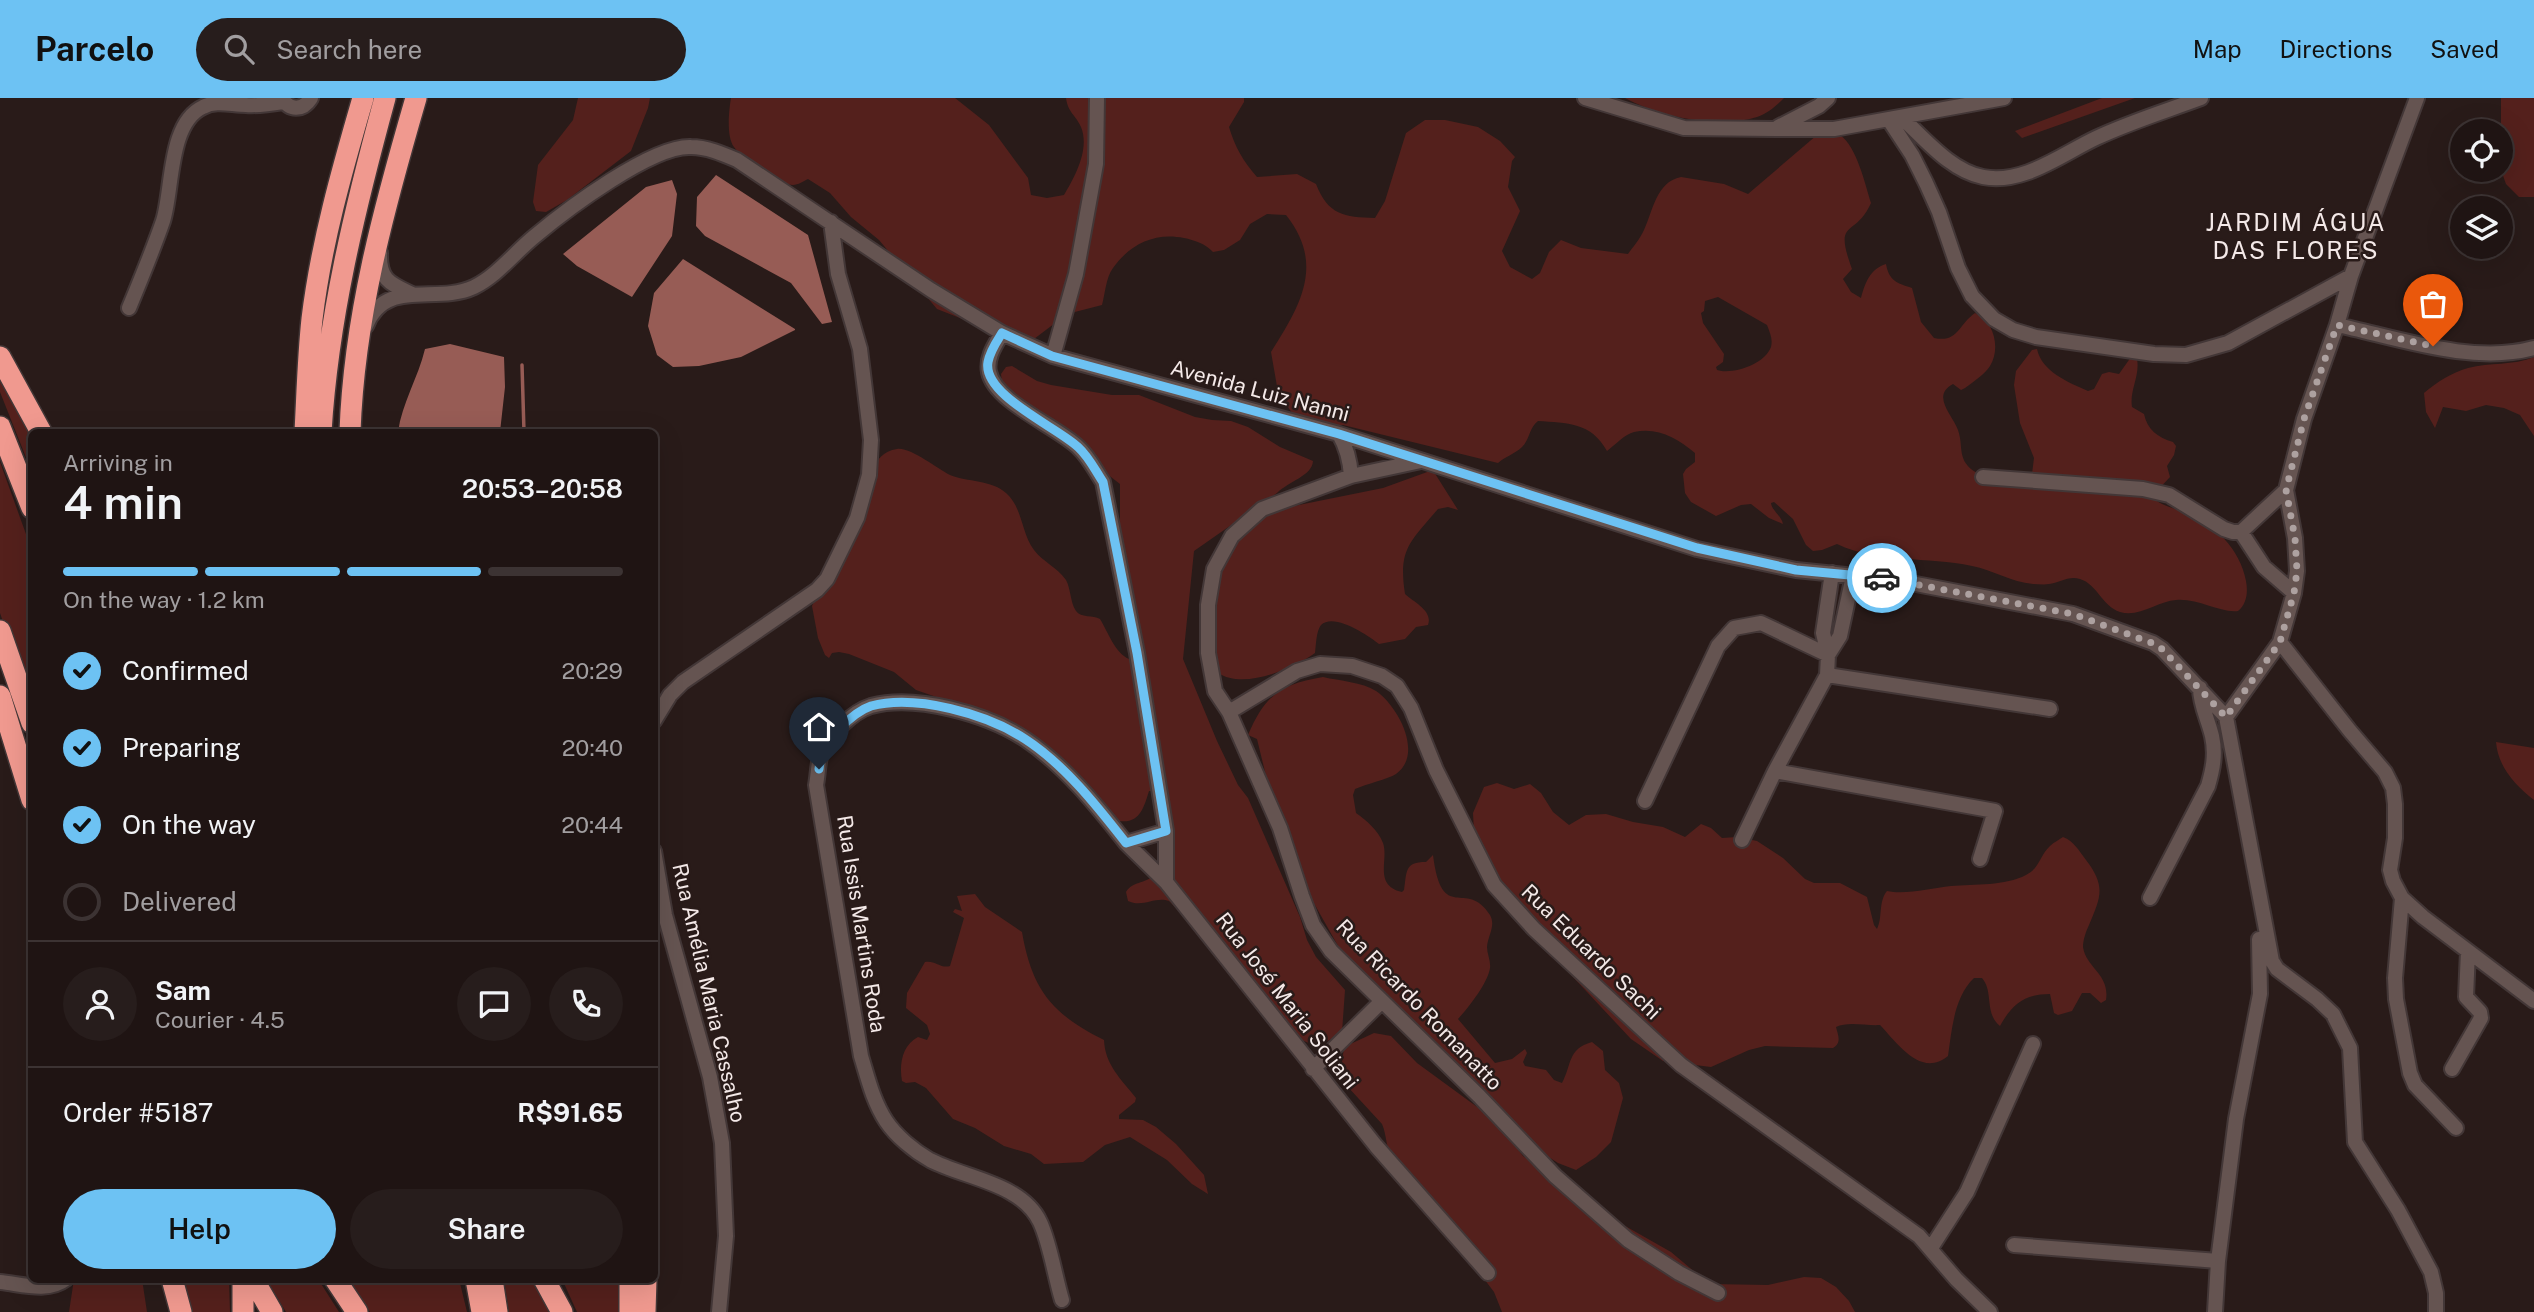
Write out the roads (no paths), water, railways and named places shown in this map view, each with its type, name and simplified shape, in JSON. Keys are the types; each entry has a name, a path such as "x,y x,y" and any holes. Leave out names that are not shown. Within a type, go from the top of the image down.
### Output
{"highway":[{"path":"295,429 312,318 334,203 363,98"},
{"path":"321,429 328,359 346,246 385,98"},
{"path":"350,429 357,349 366,287 382,215 416,98"},
{"path":"305,429 312,318"},
{"path":"0,357 39,429"},
{"path":"0,427 28,498"},
{"path":"0,631 28,712"},
{"path":"0,696 28,787"},
{"path":"173,1283 181,1312"},
{"path":"243,1283 243,1312"},
{"path":"255,1283 272,1312"},
{"path":"338,1283 357,1312"},
{"path":"477,1283 482,1312"},
{"path":"493,1283 497,1312"},
{"path":"546,1283 562,1312"},
{"path":"555,1283 568,1312"},
{"path":"630,1283 630,1312"},
{"path":"645,1312 646,1283"}],"street":[{"path":"130,307 164,219 172,164 184,127 192,115 203,107 219,103 267,105 283,100 297,108 306,105 311,98"},
{"path":"1052,356 1076,274 1096,164 1097,98"},
{"path":"1585,98 1684,128 1773,129 1834,129 2004,98"},
{"path":"1895,119 1958,167 1981,177 2007,179 2098,137 2201,98"},
{"path":"2417,98 2351,276 2304,419 2286,490 2295,538 2297,571 2294,593 2280,642 2226,717 2272,961 2277,969 2333,1014 2350,1048 2356,1142 2398,1210 2431,1272 2436,1293 2436,1312"},
{"path":"1773,129 1824,102 1834,129"},
{"path":"1895,119 1926,183 1958,268 1972,296 1993,319 2013,330 2036,337 2154,354 2186,355 2228,343 2351,276"},
{"name":"Avenida Luiz Nanni","path":"357,349 368,321 382,302 395,297 450,293 471,288 492,276 535,235 629,169 665,151 690,146 717,151 737,160 931,290 1002,333 1052,356 1339,434 1697,548 1796,570 1895,580 2073,614 2162,649 2226,717"},
{"path":"382,215 382,274 387,280 415,295"},
{"path":"658,714 670,695 683,682 817,590 827,579 857,518 869,475 871,440 860,349 838,274 831,222"},
{"path":"2337,325 2467,353 2515,353 2534,348"},
{"path":"1002,333 988,363 989,375 996,387 1010,400 1077,446 1089,459 1103,482 1137,653 1166,831 1166,882"},
{"path":"1339,434 1347,447 1351,476"},
{"path":"1374,471 1377,446"},
{"name":"Rua Ricardo Romanatto","path":"1422,460 1351,476 1262,509 1232,536 1214,569 1208,605 1208,653 1216,691 1229,712 1280,828 1313,925 1331,951 1479,1096 1555,1176 1628,1240 1679,1273 1717,1293"},
{"path":"1983,477 2143,489 2169,495 2224,529 2241,531 2286,490"},
{"path":"2241,531 2264,567 2294,593"},
{"path":"1742,841 1774,771 1827,675 1828,656 1823,633 1832,573"},
{"path":"1828,656 1840,636 1853,576"},
{"path":"1645,801 1718,646 1734,628 1760,623 1828,656"},
{"path":"2280,642 2389,780 2394,796 2396,823 2390,870 2392,881 2402,898 2534,1001"},
{"name":"Rua Eduardo Sachi","path":"1229,712 1297,671 1320,664 1352,666 1382,676 1397,686 1494,885 1534,929 1681,1065 1890,1214 1931,1248 1956,1279 1990,1312"},
{"path":"1827,675 2050,709"},
{"path":"2150,898 2208,786 2213,768 2212,736 2201,703 2200,688"},
{"name":"Rua Issis Martins Roda","path":"1062,1300 1040,1221 1026,1205 1010,1192 930,1160 906,1143 887,1122 872,1093 861,1056 817,785 821,754 832,736 850,717 870,706 924,704 968,714 999,725 1024,738 1042,752 1087,796 1126,843"},
{"path":"1774,771 1995,811 1980,859"},
{"path":"1126,843 1166,831"},
{"name":"Rua José Maria Soliani","path":"1126,843 1166,882 1376,1146 1488,1273"},
{"name":"Rua Amélia Maria Cassalho","path":"658,874 665,915 710,1077 722,1143 726,1236 719,1312"},
{"path":"2402,898 2395,988 2410,1073 2415,1085 2456,1128"},
{"path":"2213,1307 2236,1119 2260,994 2258,924 2262,914"},
{"path":"2452,1069 2481,1018 2480,1012 2466,997 2468,951"},
{"path":"1313,1069 1382,1001"},
{"path":"1931,1248 1967,1192 2033,1044"},
{"path":"2014,1245 2218,1261"},
{"path":"0,1282 44,1287 60,1283"}],"waterway":[{"path":"522,365 524,429"}],"district":[{"name":"JARDIM ÁGUA DAS FLORES","path":"2296,237"}]}
